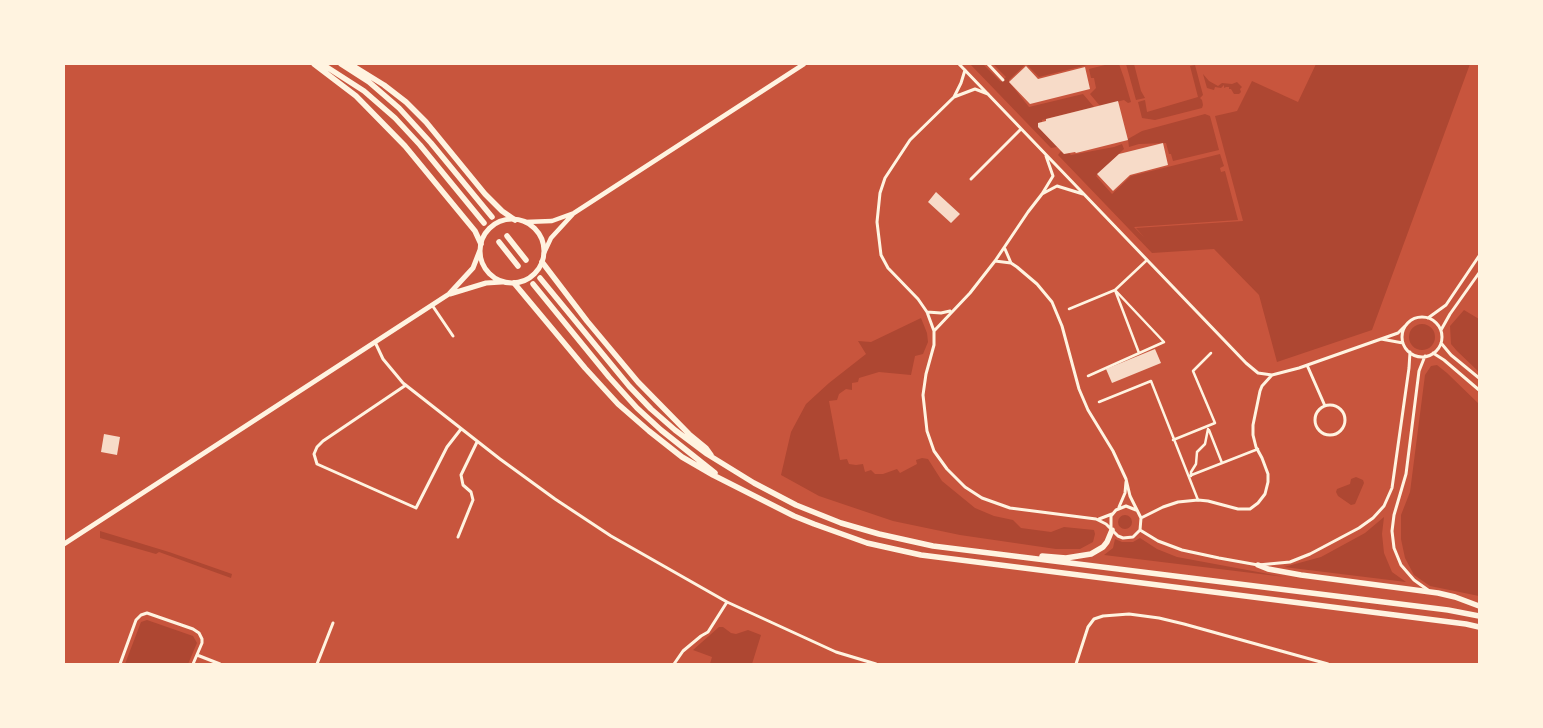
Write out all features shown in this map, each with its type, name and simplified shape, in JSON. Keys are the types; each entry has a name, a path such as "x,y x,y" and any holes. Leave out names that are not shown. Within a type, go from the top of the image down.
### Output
{"highway":[{"path":"314,64 356,96 405,146 475,231 480,247"},
{"path":"322,64 364,91 395,118 420,145 484,223"},
{"path":"341,64 375,87 399,108 431,143 492,218"},
{"path":"350,64 384,85 406,102 426,122 485,194 502,211 515,220"},
{"path":"507,236 526,260"},
{"path":"499,242 518,266"},
{"path":"542,262 587,321 638,382 689,434 706,448 713,458"},
{"path":"540,278 645,403 681,435 747,480 775,495 848,525 918,543 1448,610 1479,616"},
{"path":"514,283 585,368 618,404 682,458 794,516 814,524 868,543 921,555 1479,627"},
{"path":"533,284 604,371 637,408 660,430 709,469 734,485"},
{"path":"981,552 1066,558 1082,556 1091,554 1103,547 1107,542 1111,529"},
{"path":"1258,565 1269,570 1438,593 1479,606"}],"main road":[{"path":"64,544 449,294 473,268 487,231 495,224 505,220 525,222 552,221 574,213 804,64"},
{"path":"449,294 486,283 514,283 523,281 531,276 538,270 551,238 574,213"},
{"path":"525,222 539,235 543,243 544,253"},
{"path":"480,247 484,267 490,274 505,282"}],"street":[{"path":"959,64 1249,367 1258,374 1272,375 1307,365 1398,333 1405,326 1410,322 1422,317 1428,318 1438,325 1441,331 1441,343 1438,349 1425,356 1414,355 1410,352 1402,337 1405,326"},
{"path":"988,64 1004,80"},
{"path":"965,70 954,97 910,140 885,178 881,187 877,222 881,255 888,268 914,293 926,312 934,331 934,345 924,384 923,408 926,427 933,447 947,469 965,487 974,494 1000,506 1096,519 1106,524 1118,536 1123,538 1133,536 1140,530 1141,518 1130,496 1126,479 1113,451 1079,389 1062,326 1052,302 1037,284 1011,263 1004,248"},
{"path":"954,97 975,89 988,94"},
{"path":"971,179 1021,129"},
{"path":"934,331 970,293 995,262 1042,194 1053,176 1045,154"},
{"path":"1042,194 1057,186 1084,194"},
{"path":"1428,318 1446,305 1479,256"},
{"path":"1069,309 1115,290 1147,260"},
{"path":"995,262 1011,263"},
{"path":"1441,331 1450,314 1479,273"},
{"path":"1088,376 1164,342 1115,290"},
{"path":"1115,290 1139,353"},
{"path":"432,305 453,336"},
{"path":"926,312 941,313 951,311"},
{"path":"1381,339 1404,343"},
{"path":"375,342 383,359 406,385 477,442 555,499 611,536 727,602 836,652 876,664"},
{"path":"1441,343 1451,355 1479,378"},
{"path":"1140,530 1158,541 1182,550 1258,565 1290,562 1355,531 1384,506 1392,488 1410,352"},
{"path":"1433,353 1446,361 1479,390"},
{"path":"1174,440 1208,428 1215,423 1193,371 1211,354"},
{"path":"1425,356 1419,371 1405,478 1394,515 1392,535 1397,556 1407,572 1422,586 1438,593"},
{"path":"1307,365 1325,406"},
{"path":"1141,518 1178,502 1198,500 1238,509 1250,508 1258,503 1265,494 1268,472 1253,435 1253,425 1260,391 1272,375"},
{"path":"1099,402 1151,381 1198,500"},
{"path":"406,385 323,441 317,447 314,454 317,464 416,508 447,447 461,429"},
{"path":"1325,406 1339,408 1344,417 1343,427 1336,434 1326,435 1321,433 1315,425 1314,421 1317,412 1325,406"},
{"path":"1208,428 1222,463"},
{"path":"1190,476 1196,464 1197,452 1204,444 1208,428"},
{"path":"458,537 473,500 471,492 463,484 461,475 477,442"},
{"path":"1190,476 1258,449"},
{"path":"1119,508 1125,493 1126,479"},
{"path":"1096,519 1112,514 1119,508 1126,506 1137,510"},
{"path":"1111,529 1110,521 1112,514"},
{"path":"674,664 681,653 708,632 727,602"},
{"path":"120,664 136,620 141,615 147,613 198,632 202,640 194,664"},
{"path":"1076,664 1088,627 1094,619 1103,616 1129,614 1184,624 1328,664"},
{"path":"317,664 333,623"},
{"path":"197,655 220,664"}],"shaded area":[{"path":"970,64 983,64 1001,82 1006,77 993,64 1091,64 1039,77 1025,65 1009,82 1029,107 1083,94 1094,107 1042,120 1042,122 1038,123 1038,127 1057,147 1051,148"},
{"path":"1109,64 1119,64 1131,102 1128,103 1124,100 1100,106 1090,94 1096,88 1094,78 1091,78 1089,69"},
{"path":"1126,64 1134,64 1141,91 1145,98 1136,100"},
{"path":"1316,64 1470,64 1372,330 1277,362 1259,295 1214,249 1152,253 1058,155 1061,151 1064,154 1069,153 1071,155 1122,144 1124,149 1096,176 1112,194 1131,176 1220,154 1224,166 1220,168 1221,172 1225,171 1238,220 1134,227 1144,237 1136,228 1243,221 1215,116 1237,111 1252,81 1298,102"},
{"path":"1195,65 1203,95 1200,98 1203,105 1202,108 1155,120 1142,118 1138,102 1145,100 1147,112 1198,97 1190,66"},
{"path":"1203,74 1209,81 1218,86 1222,83 1232,84 1237,82 1242,87 1240,89 1241,92 1234,94 1229,87 1224,88 1224,85 1221,88 1215,87 1214,90 1207,88"},
{"path":"1205,114 1210,116 1219,150 1173,161 1166,143 1139,144 1129,147 1128,139 1142,131"},
{"path":"1464,310 1479,319 1479,372 1451,344 1450,326"},
{"path":"921,318 927,333 928,342 923,354 915,356 911,375 879,372 859,378 858,382 852,383 852,390 846,389 839,394 837,400 829,401 840,460 847,459 849,464 863,464 865,472 871,470 875,474 883,474 897,469 900,473 917,464 916,460 928,459 942,481 975,508 994,516 1013,520 1021,528 1051,532 1064,527 1094,530 1093,542 1080,549 1056,549 960,535 893,521 819,496 781,475 791,432 806,404 866,354 858,341 871,342"},
{"path":"1422,324 1431,328 1435,337 1431,346 1422,350 1413,346 1409,337 1413,328"},
{"path":"1437,365 1479,404 1479,596 1430,586 1414,575 1405,558 1401,539 1401,515 1410,492 1425,375 1431,366"},
{"path":"1356,477 1363,480 1364,483 1355,504 1351,505 1338,496 1336,492 1337,489 1350,484 1351,479"},
{"path":"1122,515 1128,515 1132,522 1128,529 1122,529 1118,525 1118,519"},
{"path":"1384,517 1382,534 1384,553 1392,572 1406,582 1284,567 1321,557 1365,533"},
{"path":"100,531 232,574 231,578 159,552 156,554 100,538"},
{"path":"1140,538 1157,549 1177,557 1285,577 1104,555 1113,548 1115,539 1122,542 1133,542"},
{"path":"147,620 193,636 197,643 188,664 125,664 141,622"},
{"path":"719,627 723,627 736,634 748,630 761,635 752,664 710,664 712,657 693,650"}],"building":[{"path":"1026,66 1038,79 1085,67 1090,89 1030,104 1009,82"},
{"path":"1118,101 1128,140 1076,153 1064,154 1038,127 1038,123 1046,121 1046,119"},
{"path":"1163,143 1168,165 1130,175 1113,191 1097,174 1119,154"},
{"path":"936,192 960,214 951,223 928,202"},
{"path":"1155,349 1161,363 1112,383 1106,369"},
{"path":"104,434 120,437 117,455 101,452"}]}
